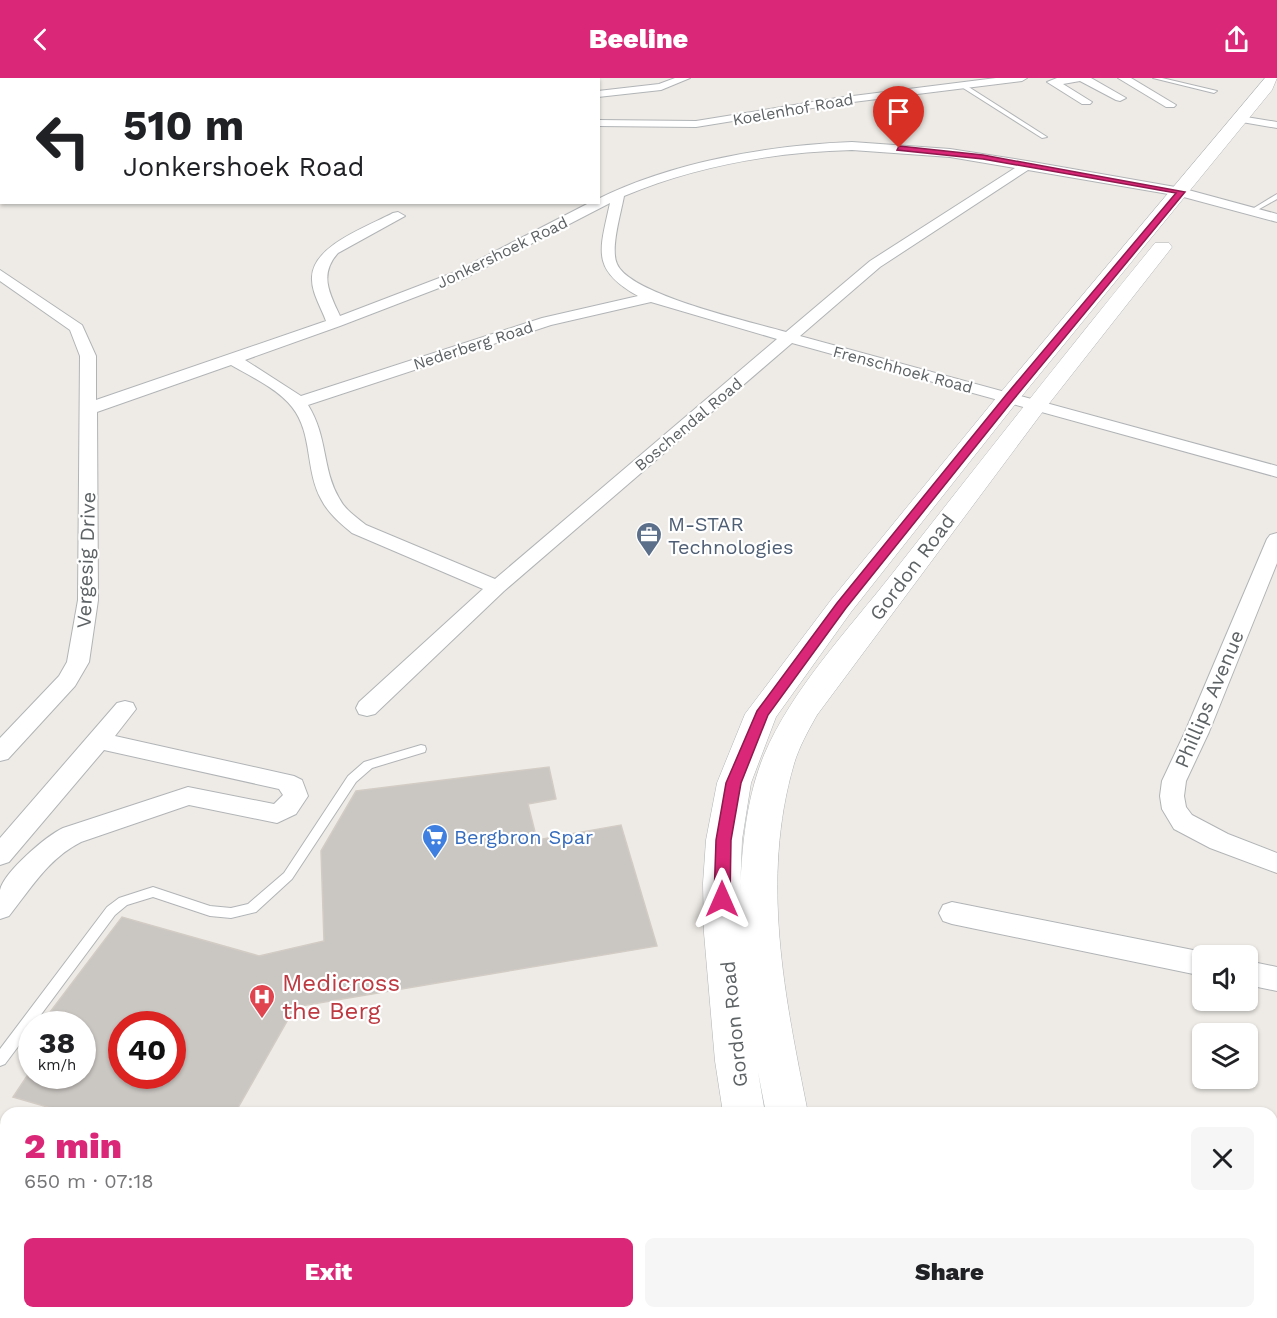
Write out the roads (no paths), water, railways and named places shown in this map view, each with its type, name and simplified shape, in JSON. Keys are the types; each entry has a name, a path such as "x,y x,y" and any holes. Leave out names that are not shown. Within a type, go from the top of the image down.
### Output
{"street":[{"path":"600,94 661,87 685,78"},
{"name":"Koelenhof Road","path":"600,123 696,124 837,101 1022,78"},
{"path":"1086,102 1052,82 1081,78 1120,98"},
{"path":"1123,78 1170,105"},
{"name":"Gordon Road","path":"1259,122 1267,87 1272,78"},
{"name":"Gordon Road","path":"743,1107 723,933 721,883 724,840 734,783 761,714 841,606 1023,401 1192,194 1259,122 1277,99"},
{"name":"Jonkershoek Road","path":"600,204 656,178 757,155 818,147 899,148 1028,165 1192,194 1277,218"},
{"name":"Boschendal Road","path":"368,708 497,587 875,264 1028,165"},
{"name":"Frenschhoek Road","path":"618,194 610,238 610,266 628,284 652,297 789,338 1277,472"},
{"name":"Jonkershoek Road","path":"88,409 335,322 460,275 600,204"},
{"path":"335,322 319,287 318,274 325,257 333,250 398,216"},
{"path":"572,219 601,224 610,238"},
{"name":"Vergesig Drive","path":"0,274 77,328 87,356 88,409 88,600 78,662 67,681 0,753"},
{"name":"Nederberg Road","path":"297,403 547,321 652,297"},
{"path":"232,358 297,403 309,426 323,486 334,510 344,519 359,529 497,587"},
{"name":"Gordon Road","path":"787,1107 770,1023 762,966 757,887 762,823 778,762 803,710 1023,401"},
{"name":"Phillips Avenue","path":"1277,539 1197,732 1174,781 1172,796 1174,809 1184,822 1219,841 1277,863"},
{"path":"0,855 124,709"},
{"path":"0,908 45,853 72,835 181,797 200,797 277,814 287,808 296,796 293,786 285,783 98,740"},
{"path":"745,752 778,762"},
{"path":"952,913 1192,962"},
{"path":"1258,975 1277,979"}],"lane":[{"path":"1155,78 1214,91"},
{"path":"962,85 1044,138"},
{"path":"1252,211 1277,196"},
{"path":"0,1060 111,912 123,901 153,892 210,911 231,913 252,908 288,876 352,779 368,765 421,749"}],"place":[{"name":"M-STAR Technologies","path":"649,558"},
{"name":"Bergbron Spar","path":"435,860"},
{"name":"Medicross the Berg","path":"262,1020"}]}
